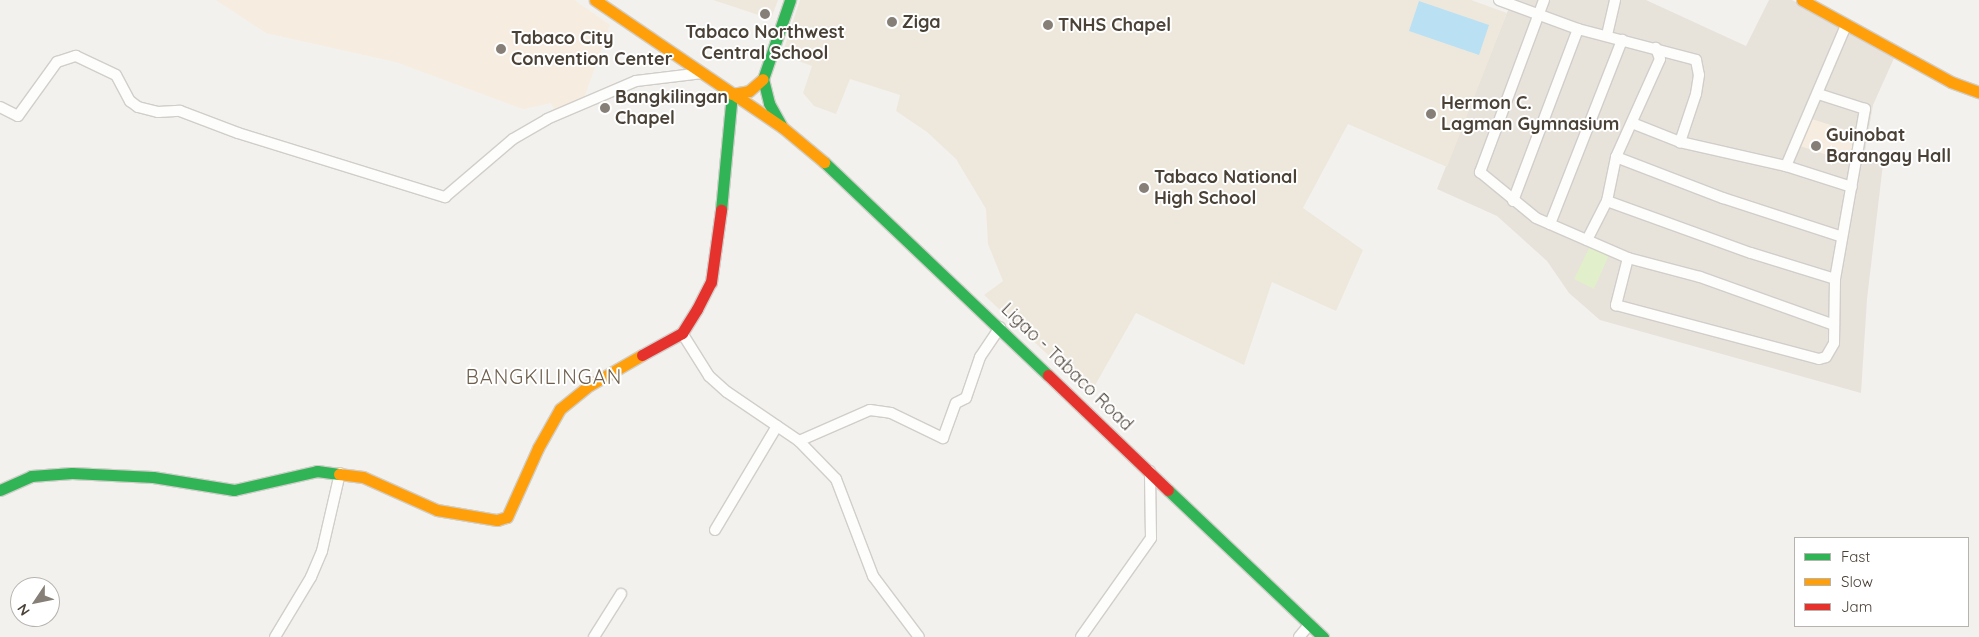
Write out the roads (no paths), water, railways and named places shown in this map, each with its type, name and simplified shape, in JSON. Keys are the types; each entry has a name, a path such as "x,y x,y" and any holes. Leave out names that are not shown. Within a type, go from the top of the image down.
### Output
{"street":[{"name":"Ligao - Tabaco Road","path":"595,0 782,127 913,243 1323,637"},
{"path":"0,490 31,476 53,474 153,477 234,490 317,471 363,477 437,510 502,520 511,512 538,448 560,409 590,384 682,333 710,282 717,248 732,94 749,91 763,79 790,0"},
{"path":"1499,0 1578,28 1692,58 1699,65 1696,94 1680,142"},
{"path":"1544,0 1480,172 1513,201 1550,224 1628,258 1700,277 1834,325"},
{"path":"1607,35 1615,0"},
{"path":"1802,0 1951,82 1979,92"},
{"path":"1786,166 1846,25"},
{"path":"1513,201 1578,28"},
{"path":"1550,224 1622,40"},
{"path":"1587,240 1606,201 1616,157 1660,59 1656,48"},
{"path":"0,106 18,116 57,62 76,56 116,74 130,101 138,107 158,112 180,111 238,133 445,197 513,139 546,119 636,81 704,73"},
{"name":"Ligao - Tabaco Road","path":"763,79 769,103 782,127"},
{"path":"1628,258 1616,304 1819,359 1831,352 1836,279 1865,109 1818,94"},
{"path":"1632,123 1680,142 1786,166 1852,187"},
{"path":"1616,157 1842,237"},
{"path":"1606,201 1751,253 1836,279"},
{"path":"799,441 870,410 891,413 943,438 956,402 966,398 980,358 1000,327"},
{"path":"682,333 709,376 727,392 799,441 836,478 873,576 918,637"},
{"path":"716,530 778,426"},
{"path":"1081,637 1151,538 1150,471"},
{"path":"276,637 322,552 340,473"},
{"path":"594,637 621,594"},
{"path":"1299,637 1310,624"}],"water":[{"path":"1419,1 1489,25 1479,55 1409,31"}],"place":[{"name":"Tabaco Northwest Central School","path":"765,14"},
{"name":"Ziga","path":"892,22"},
{"name":"TNHS Chapel","path":"1048,25"},
{"name":"Tabaco City Convention Center","path":"501,49"},
{"name":"Bangkilingan Chapel","path":"605,108"},
{"name":"Hermon C. Lagman Gymnasium","path":"1431,114"},
{"name":"Guinobat Barangay Hall","path":"1816,146"},
{"name":"Tabaco National High School","path":"1144,188"}],"district":[{"name":"BANGKILINGAN","path":"544,376"}]}
